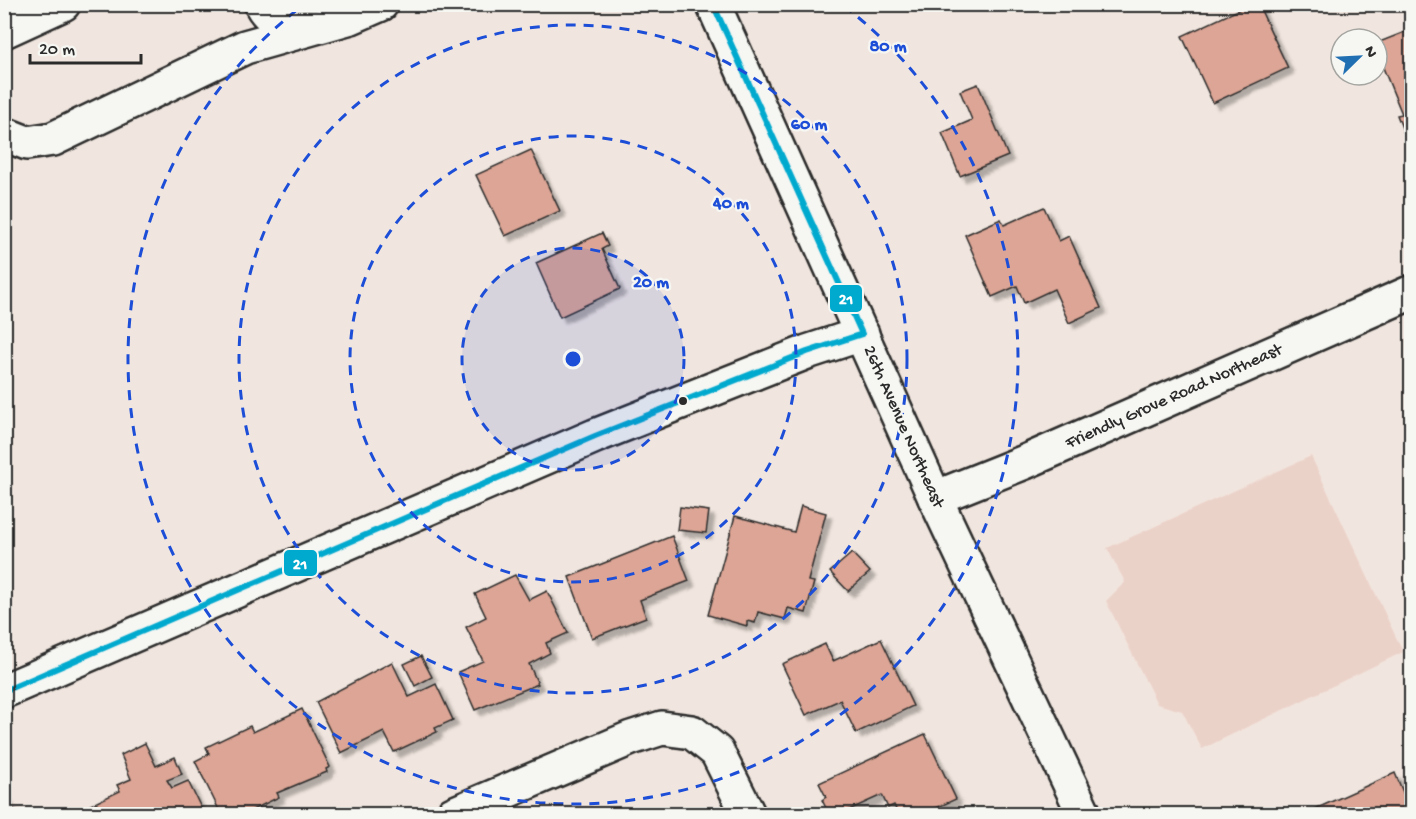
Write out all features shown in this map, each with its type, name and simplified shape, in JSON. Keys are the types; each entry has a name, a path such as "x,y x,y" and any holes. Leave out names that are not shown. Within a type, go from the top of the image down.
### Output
{"street":[{"path":"4,31 63,4"},
{"path":"261,4 275,20 291,27 315,26"},
{"path":"4,134 27,143 53,139 245,46 351,17 381,4"},
{"name":"26th Avenue Northeast","path":"713,4 935,498 1084,814"},
{"name":"Friendly Grove Road Northeast","path":"935,498 1036,458 1412,292"},
{"path":"4,691 595,436 807,352 862,334"},
{"path":"453,814 631,738 662,728 692,732 717,752 748,814"}],"shaded area":[{"path":"1311,456 1403,652 1202,749 1182,711 1157,704 1106,601 1125,582 1107,548"}],"building":[{"path":"1251,4 1258,4 1288,68 1213,103 1182,36"},
{"path":"1412,29 1412,130 1404,133 1397,115 1402,114 1389,82 1389,38"},
{"path":"978,84 1008,156 960,176 942,133 972,120 960,91"},
{"path":"531,150 560,211 505,236 476,175"},
{"path":"1044,207 1059,241 1069,236 1101,308 1069,323 1054,289 1024,303 1017,286 992,297 965,235 1001,219 1004,225"},
{"path":"602,233 608,246 602,249 620,289 560,317 536,263"},
{"path":"801,506 826,513 808,581 814,582 806,613 788,608 785,619 758,612 755,623 747,621 747,626 708,615 735,516 794,532"},
{"path":"680,507 709,511 706,533 677,530"},
{"path":"672,536 689,581 640,600 646,617 592,638 569,577"},
{"path":"852,553 870,572 848,591 830,572"},
{"path":"515,575 529,600 547,591 568,633 546,643 550,653 529,664 538,684 475,710 458,672 483,661 466,627 486,617 475,594"},
{"path":"881,639 913,706 856,733 840,700 806,715 782,664 825,644 833,661"},
{"path":"421,656 432,677 415,686 404,664"},
{"path":"392,662 409,697 436,684 453,720 435,728 437,732 394,752 384,732 341,753 316,702"},
{"path":"302,709 330,767 326,769 327,772 277,793 279,797 244,814 238,811 221,814 195,761 209,754 206,747 250,726 253,732"},
{"path":"925,734 956,799 923,814 898,814 894,805 888,808 882,795 840,814 829,814 822,800 826,797 819,783"},
{"path":"145,743 156,766 175,757 182,774 167,780 172,788 188,781 204,814 72,814 120,791 117,785 131,779 121,755"},
{"path":"1395,773 1412,814 1304,814"},
{"path":"5,795 15,814 4,814"}],"transit line":[{"name":"21","path":"4,691 595,436 807,352 862,334 713,4"}]}
